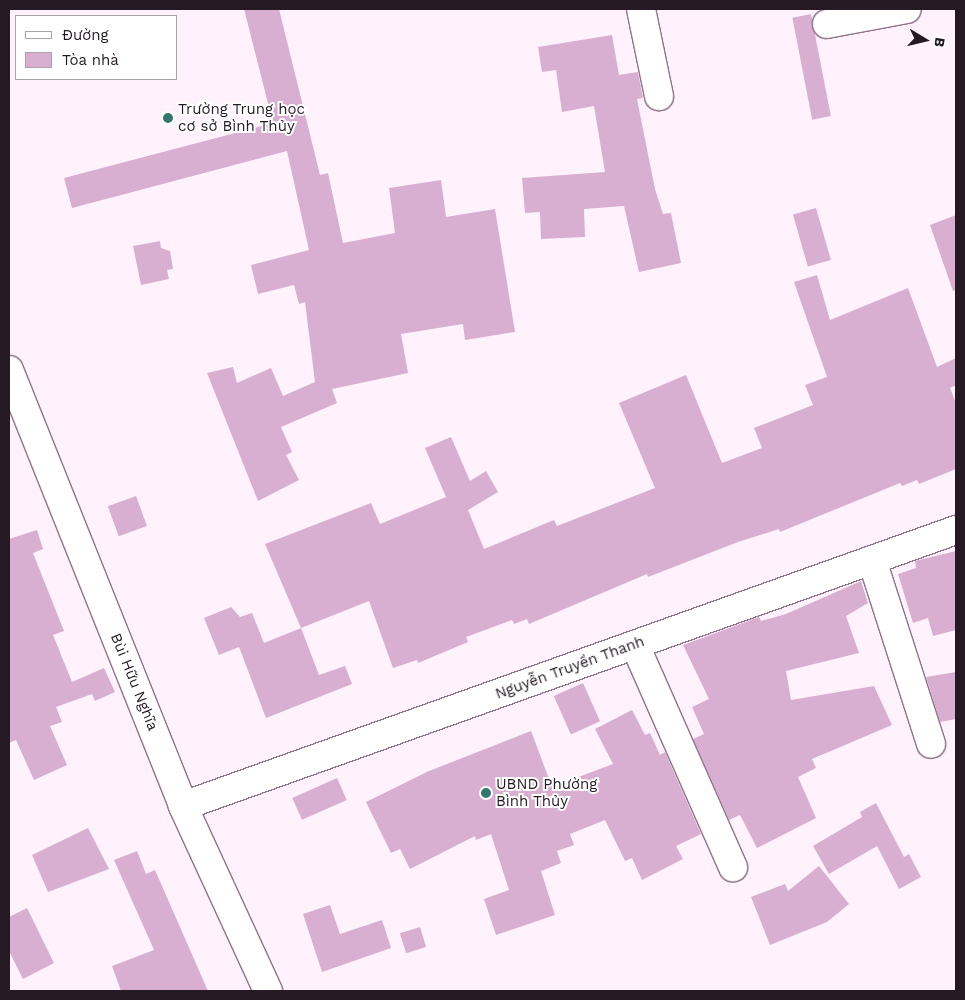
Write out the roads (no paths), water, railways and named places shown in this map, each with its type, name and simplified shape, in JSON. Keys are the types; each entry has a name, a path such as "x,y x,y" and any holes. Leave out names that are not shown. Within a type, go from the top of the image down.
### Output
{"street":[{"path":"642,9 659,96"},
{"path":"827,24 907,9"},
{"name":"Bùi Hữu Nghĩa","path":"9,370 183,806 268,991"},
{"name":"Nguyễn Truyền Thanh","path":"183,806 956,530"},
{"path":"872,560 931,744"},
{"path":"636,644 732,867"}],"place":[{"name":"Trường Trung học cơ sở Bình Thủy","path":"168,118"},
{"name":"UBND Phường Bình Thủy","path":"486,793"}]}
